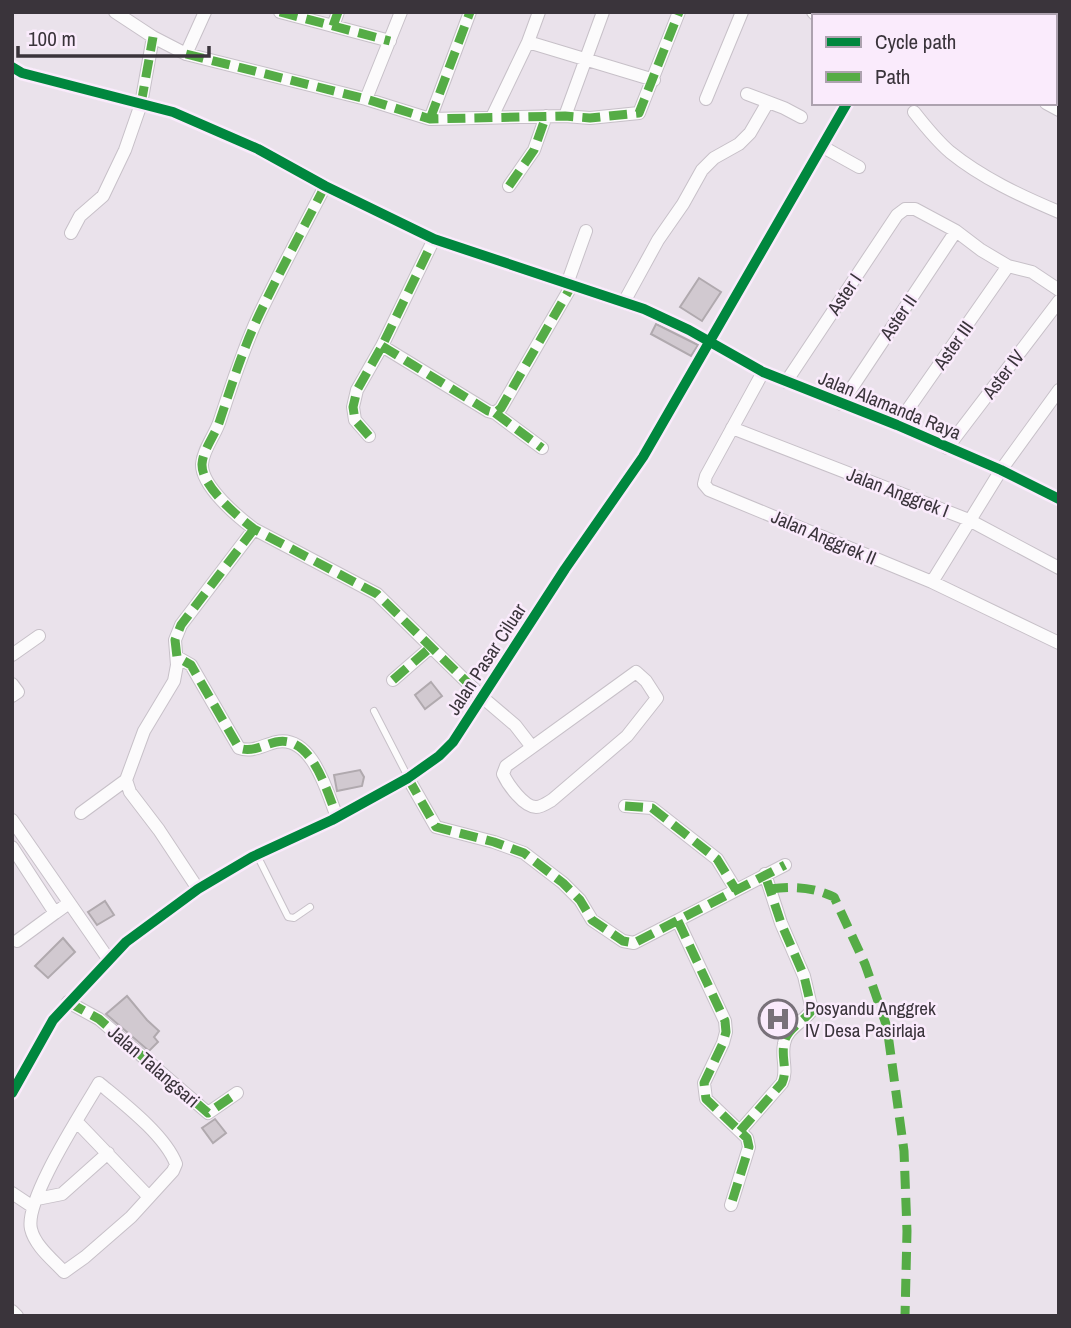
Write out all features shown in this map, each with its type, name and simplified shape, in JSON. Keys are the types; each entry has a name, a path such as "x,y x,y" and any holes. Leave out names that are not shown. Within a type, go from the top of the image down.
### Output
{"street":[{"path":"115,12 153,37 186,54 366,99 430,119 546,116 590,118 639,113 679,12"},
{"path":"186,54 205,12"},
{"path":"280,12 390,41"},
{"path":"333,26 338,12"},
{"path":"366,99 401,12"},
{"path":"430,119 470,12"},
{"path":"492,117 528,42 539,12"},
{"path":"565,116 603,12"},
{"path":"706,99 742,12"},
{"path":"71,233 80,216 99,201 106,191 125,150 141,104 153,37"},
{"path":"528,42 654,80"},
{"name":"Jalan Alamanda Raya","path":"12,67 22,73 173,112 258,149 325,186 434,239 624,302 689,330 763,372 897,425 1058,497"},
{"path":"747,94 801,117"},
{"path":"624,302 658,240 702,170 714,158 745,138 768,102"},
{"name":"Jalan Pasar Ciluar","path":"12,1093 53,1020 126,942 198,889 257,855 337,817 408,778 439,757 453,742 565,569 643,457 846,105"},
{"path":"914,112 938,141 961,161 1018,195 1059,212"},
{"path":"509,186 534,150 546,116"},
{"path":"823,147 859,167"},
{"path":"325,186 259,316 202,464 209,485 237,517 254,529 377,594 482,697 515,725 531,747"},
{"name":"Aster I","path":"786,382 897,215 905,209 915,209 956,231"},
{"path":"495,413 501,408 570,285 586,231"},
{"path":"956,231 981,250 1008,265 1032,272 1059,290"},
{"name":"Aster II","path":"841,404 956,231"},
{"path":"369,436 355,420 353,407 357,390 382,346 434,239"},
{"name":"Aster III","path":"897,425 1008,265"},
{"name":"Aster IV","path":"947,448 1059,301"},
{"path":"382,346 495,413 542,448"},
{"name":"Jalan Anggrek II","path":"763,372 706,476 704,484 709,490 932,582 1059,643"},
{"path":"932,582 1001,470 1059,390"},
{"name":"Jalan Anggrek I","path":"732,428 969,520 1059,568"},
{"path":"80,813 126,780 144,732 174,681 177,657 175,640 181,625 254,529"},
{"path":"12,655 39,636"},
{"path":"393,680 430,647"},
{"path":"177,657 191,665 239,748 248,751 281,741 305,750 313,759 337,817"},
{"path":"636,672 656,693 657,698 627,736 552,800 540,807 528,805 503,774 506,766 531,747 636,672"},
{"path":"12,684 18,692 12,696"},
{"path":"408,778 436,827 524,853 563,883 580,900 592,920 623,941 634,943 785,865"},
{"path":"126,780 130,792 198,889"},
{"path":"625,806 652,808 717,859 736,890"},
{"path":"12,820 109,960"},
{"path":"12,847 17,865 55,913"},
{"path":"740,1131 782,1083 785,1076 784,1044 789,1031 811,1010 804,976 781,923 765,874"},
{"path":"17,941 69,904"},
{"path":"678,921 724,1021 726,1032 704,1083 703,1092 706,1099 747,1138 749,1147 731,1205"},
{"name":"Jalan Talangsari","path":"68,1002 99,1019 208,1113 237,1093"},
{"path":"101,1080 154,1133 176,1164 173,1171 131,1217 85,1258 64,1272 38,1242 31,1228 35,1203 44,1179 76,1121 101,1080"},
{"path":"76,1121 149,1197"},
{"path":"12,1193 35,1203 53,1198 62,1194 108,1153"},
{"path":"12,1311 17,1316"}],"lane":[{"path":"374,711 408,778"},
{"path":"257,855 288,917 294,918 310,907"}],"building":[{"path":"699,278 721,292 702,321 680,307"},
{"path":"656,324 698,345 691,356 651,334"},
{"path":"431,682 442,696 425,709 415,695"},
{"path":"360,770 364,777 362,786 337,791 334,775"},
{"path":"105,901 114,915 97,925 88,912"},
{"path":"63,938 75,952 48,978 35,966"},
{"path":"127,996 159,1031 154,1037 158,1042 149,1051 106,1014"},
{"path":"215,1119 226,1133 213,1143 202,1128"}],"marked path":[{"path":"280,12 390,41"},
{"path":"333,26 338,12"},
{"path":"430,119 470,12"},
{"path":"186,54 366,99 430,119 565,116 590,118 639,113 679,12"},
{"path":"141,104 153,37"},
{"path":"509,186 534,150 546,116"},
{"path":"325,186 253,328 205,453 203,473 222,500 254,529 377,594 482,697"},
{"path":"369,436 355,420 353,407 357,390 382,346 434,239"},
{"path":"382,346 495,413 501,408 572,285"},
{"path":"495,413 542,448"},
{"path":"254,529 181,625 175,640 177,657 191,665 239,748 253,749 276,742 289,742 299,747 316,767 337,817"},
{"path":"393,680 431,647"},
{"path":"408,778 436,827 524,853 563,883 580,900 592,920 623,941 634,943 785,865"},
{"path":"625,806 652,808 717,859 736,890"},
{"path":"740,1131 782,1083 785,1038 812,1010 804,976 781,923 767,881"},
{"path":"770,889 803,888 834,897 865,964 887,1027 904,1151 907,1231 905,1316"},
{"path":"678,921 725,1021 723,1043 704,1083 706,1099 747,1138 749,1147 731,1205"},
{"path":"68,1002 99,1019 208,1113 237,1093"}],"cycle path":[{"path":"12,67 22,73 173,112 258,149 325,186 434,239 644,309 689,330 763,372 897,425 1001,470 1059,499"},
{"path":"12,1093 53,1020 126,942 198,889 252,857 332,820 408,778 439,756 453,742 565,569 643,457 846,105"}],"place":[{"name":"Posyandu Anggrek IV Desa Pasirlaja","path":"778,1019"}]}
